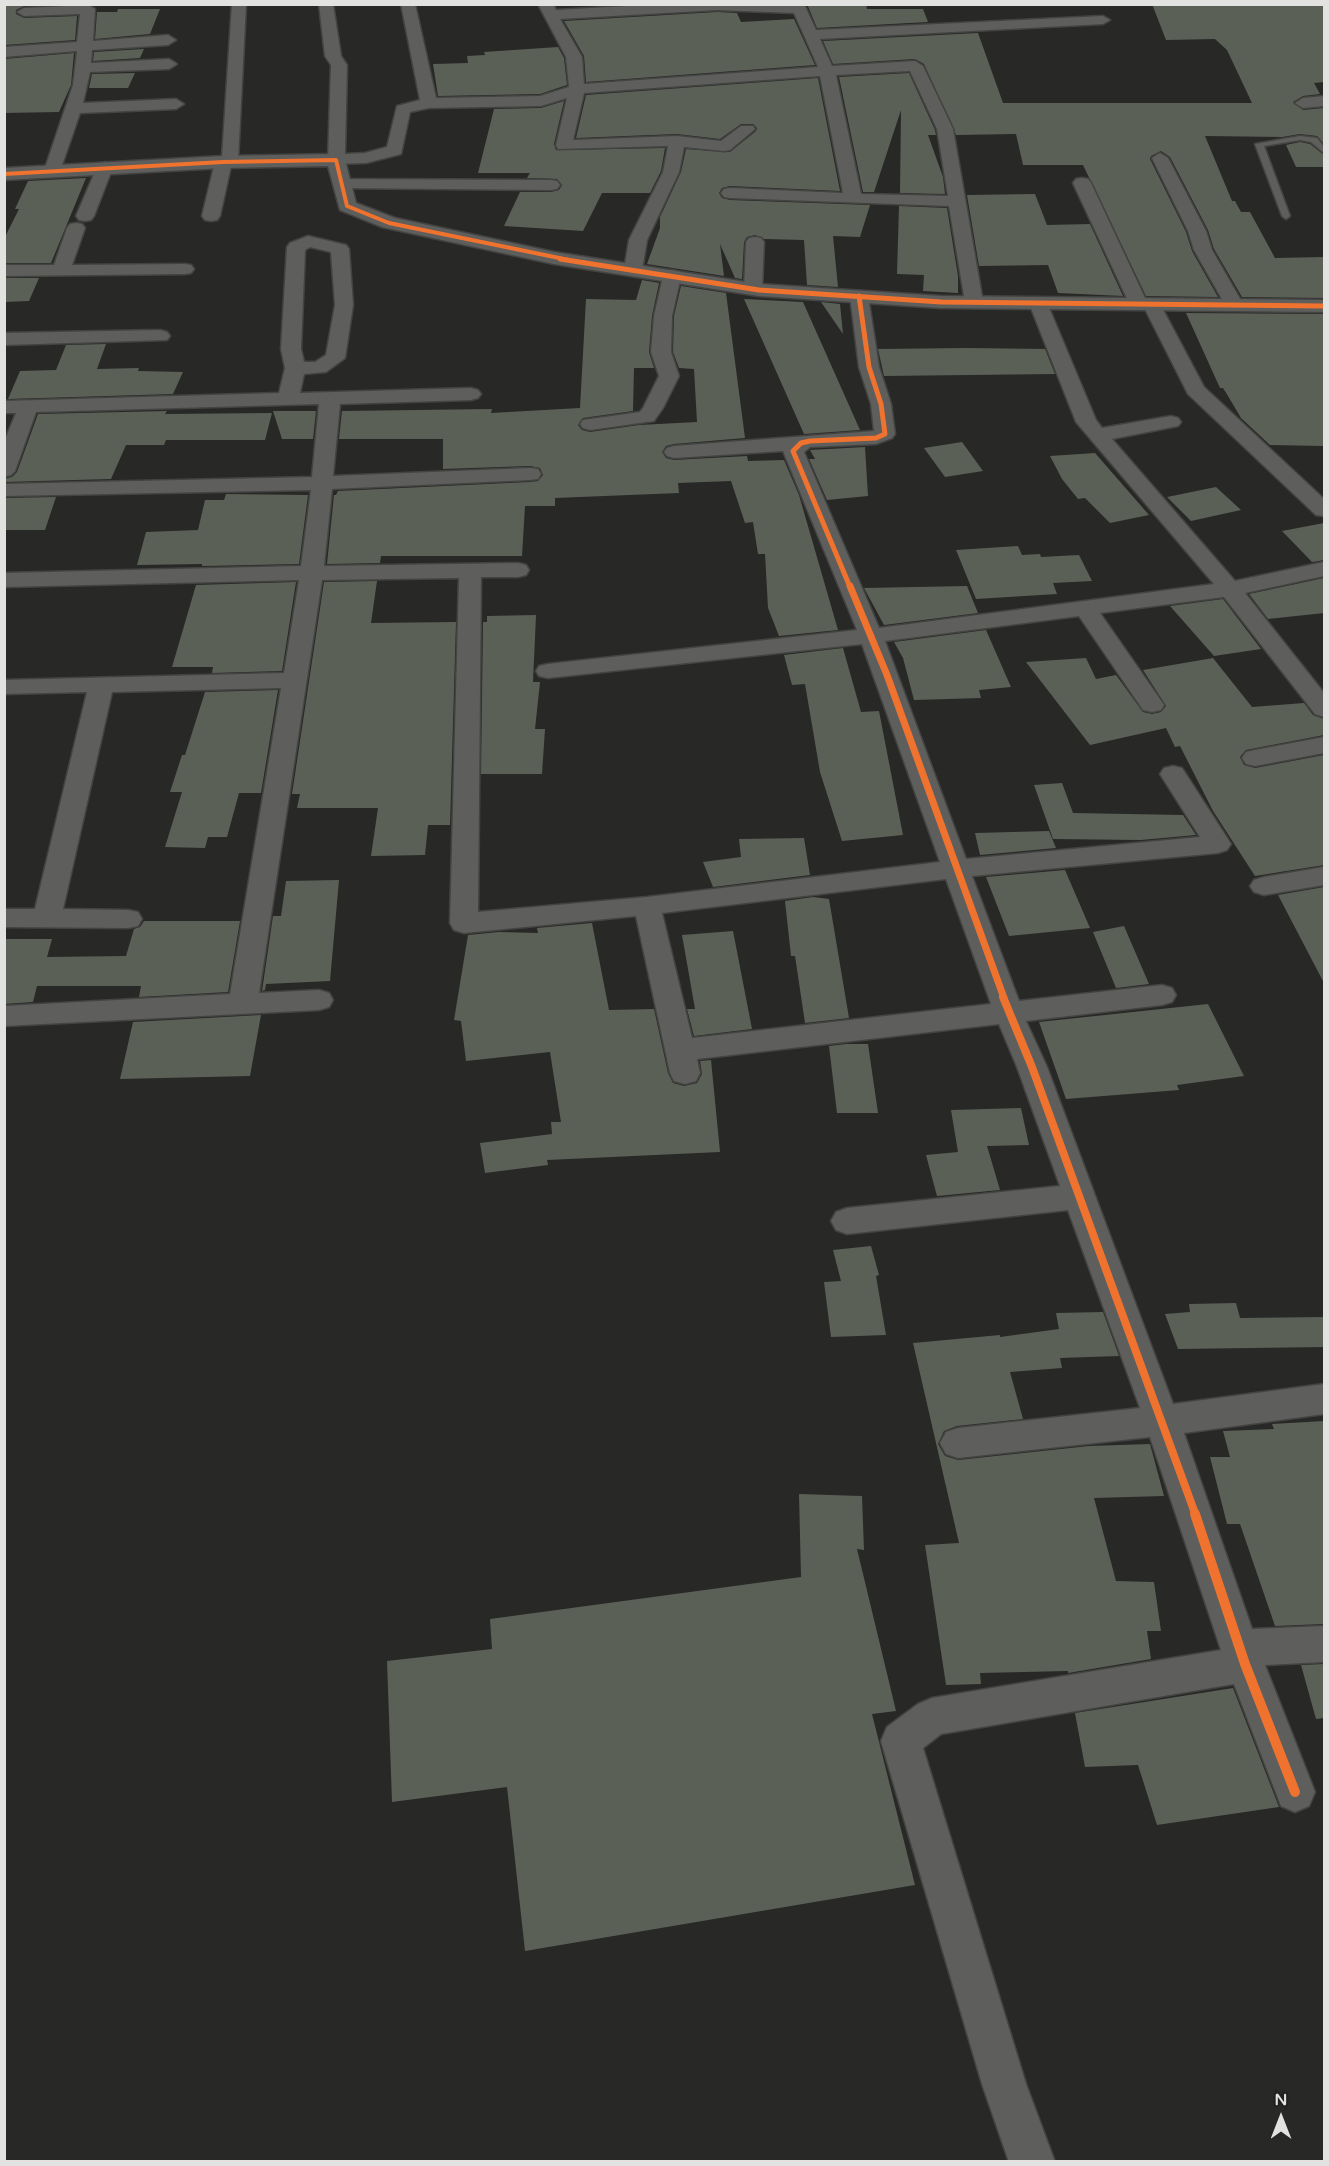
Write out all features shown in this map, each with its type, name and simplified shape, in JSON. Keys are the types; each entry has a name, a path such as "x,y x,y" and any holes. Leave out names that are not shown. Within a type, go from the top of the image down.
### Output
{"street":[{"path":"211,216 227,161 239,4"},
{"path":"326,4 333,56 339,65 336,160 347,206 389,223 554,258 753,289 974,302 1324,306"},
{"path":"408,4 429,103"},
{"path":"747,129 724,146 677,141 564,145 577,89 574,57 547,10 717,6 798,7 827,71 853,199"},
{"path":"24,12 88,9 81,85 52,171"},
{"path":"810,34 1103,20"},
{"path":"4,52 168,40"},
{"path":"83,68 169,64"},
{"path":"4,174 227,161 366,158 395,150 403,109 429,103 541,101 577,89 915,66 945,129 974,302"},
{"path":"1304,103 1324,101"},
{"path":"74,108 176,104"},
{"path":"633,270 638,240 671,172 677,141"},
{"path":"1160,158 1197,231 1203,250 1234,304"},
{"path":"62,270 80,222 105,167"},
{"path":"1082,183 1138,303"},
{"path":"342,184 551,185"},
{"path":"730,193 957,201"},
{"path":"288,400 295,368 291,348 296,247 308,241 340,249 344,304 335,358 320,368 295,368"},
{"path":"753,289 755,242"},
{"path":"4,271 185,269"},
{"path":"590,424 647,417 653,408 669,376 661,352 663,316 672,276"},
{"path":"674,452 876,438 885,434 881,404 869,367 859,296"},
{"path":"1038,303 1086,422 1230,589 1324,709"},
{"path":"1138,303 1151,304 1195,390 1324,510"},
{"path":"4,339 160,336"},
{"path":"4,408 471,394"},
{"path":"243,1004 312,573 330,399"},
{"path":"4,471 28,407"},
{"path":"1097,435 1171,422"},
{"path":"801,443 794,451 887,675 1008,1012 1032,1067 1162,1421 1243,1656 1295,1792"},
{"path":"4,490 322,483 530,474"},
{"path":"548,671 870,636 1230,589 1324,569"},
{"path":"470,570 464,923 647,906 956,869 1218,844 1173,774"},
{"path":"4,580 518,570"},
{"path":"1085,608 1152,705"},
{"path":"4,687 295,680"},
{"path":"47,918 101,685"},
{"path":"1255,758 1324,745"},
{"path":"1264,886 1324,876"},
{"path":"647,906 683,1061 1008,1012 1162,995"},
{"path":"4,918 128,919"},
{"path":"4,1016 319,1000"},
{"path":"847,1221 1079,1196"},
{"path":"958,1443 1162,1421 1324,1399"},
{"path":"1032,2162 1004,2084 901,1741 932,1717 1243,1656 1324,1644"}],"lane":[{"path":"1286,216 1259,144 1300,138 1314,140 1324,151"}],"building":[{"path":"4,4 51,4 24,6 16,10 16,14 24,18 77,16 75,40 4,45"},
{"path":"807,4 866,4 867,9 923,9 928,22 817,28"},
{"path":"1152,4 1324,5 1324,82 1314,83 1320,94 1303,96 1293,102 1303,110 1324,108 1324,144 1317,136 1300,134 1282,137 1205,136 1232,201 1235,201 1241,212 1250,212 1275,258 1324,257 1324,298 1242,297 1214,249 1208,230 1170,157 1161,151 1151,156 1150,159 1186,232 1192,251 1218,297 1146,296 1083,165 1023,165 1016,134 956,135 924,64 915,59 833,64 823,41 978,33 1003,103 1252,103 1227,50 1215,39 1166,40"},
{"path":"118,9 160,9 150,34 95,39 97,12 117,12"},
{"path":"717,12 737,13 741,22 794,19 815,65 586,82 584,56 564,21"},
{"path":"558,47 564,58 567,85 540,94 438,96 433,64 468,63 467,56 485,55 484,52"},
{"path":"144,49 140,58 93,61 94,52"},
{"path":"74,53 71,85 59,112 4,113 4,59"},
{"path":"135,73 128,88 89,88 92,74"},
{"path":"909,73 935,130 936,135 928,135 943,177 945,194 900,193 901,110 874,192 863,192 839,77"},
{"path":"818,78 840,191 730,186 722,188 719,193 722,198 730,200 870,205 860,237 833,236 838,287 807,285 804,240 764,239 755,235 747,237 744,242 742,279 735,278 720,244 724,276 647,264 660,228 660,217 681,172 686,149 730,152 757,128 753,124 741,124 720,139 677,134 576,138 586,95"},
{"path":"564,101 554,144 556,150 665,148 661,171 650,193 602,193 583,231 504,226 520,192 551,192 559,190 562,185 557,179 527,178 530,173 478,173 494,109 541,108"},
{"path":"1300,142 1310,144 1324,155 1324,167 1296,167 1286,145"},
{"path":"86,178 51,263 4,263 4,239 19,209 15,209 28,181"},
{"path":"1035,194 1047,225 1090,224 1123,296 1058,293 1048,265 979,266 967,195"},
{"path":"899,206 947,208 958,276 958,293 923,291 924,275 897,274"},
{"path":"4,278 39,278 29,301 4,302"},
{"path":"642,280 659,283 652,316 649,352 654,368 634,368 633,411 583,418 578,425 582,430 590,432 639,425 697,422 694,369 679,368 673,352 674,316 681,286 726,293 745,438 674,444 666,446 662,452 666,458 674,460 747,456 748,461 784,460 799,495 838,630 779,636 768,608 765,554 758,554 753,522 745,523 731,481 678,483 679,493 555,498 555,506 525,506 522,556 381,556 380,563 327,564 334,495 338,491 530,482 538,481 543,475 540,468 530,466 443,469 443,439 339,439 342,411 492,409 491,413 580,408 586,299 636,300"},
{"path":"744,299 803,302 860,430 804,434"},
{"path":"821,302 840,304 843,334"},
{"path":"1186,313 1324,314 1324,446 1270,445 1241,418 1223,388 1220,388"},
{"path":"106,344 97,369 139,368 138,371 183,372 173,394 8,399 20,371 56,370 66,345"},
{"path":"878,349 1045,349 1055,374 884,376"},
{"path":"167,411 165,414 272,413 265,440 166,440 164,445 126,445 111,479 4,482 4,479 12,477 17,472 38,414"},
{"path":"273,411 316,411 313,439 282,439"},
{"path":"962,442 983,471 945,477 924,448"},
{"path":"865,447 868,496 827,500 809,459 815,459 810,450"},
{"path":"1095,453 1149,515 1110,523 1085,498 1078,499 1062,479 1050,456"},
{"path":"1216,487 1241,510 1191,521 1167,497"},
{"path":"226,494 308,495 299,564 137,565 146,532 198,530 205,500 224,500"},
{"path":"56,497 45,530 4,530 4,498"},
{"path":"1324,523 1324,560 1312,562 1282,531"},
{"path":"1018,546 1022,555 1040,554 1041,557 1079,555 1092,581 1053,583 1057,594 976,599 956,550"},
{"path":"1324,578 1324,613 1268,619 1249,594"},
{"path":"377,581 371,623 456,622 450,825 428,825 425,855 371,856 378,808 297,808 300,794 292,794 324,582"},
{"path":"296,582 282,671 212,673 213,667 172,667 196,585"},
{"path":"967,586 978,613 884,625 864,588"},
{"path":"1223,599 1261,649 1214,656 1170,606"},
{"path":"536,615 533,682 540,682 535,729 545,729 542,774 481,774 483,622 487,622 487,616"},
{"path":"986,630 1011,687 979,690 981,698 914,700 903,658 894,642"},
{"path":"843,648 861,712 879,711 903,835 842,841 820,772 805,684 792,685 784,655"},
{"path":"1086,658 1096,679 1116,675 1143,712 1152,714 1161,712 1166,706 1143,670 1213,658 1252,707 1304,703 1313,715 1324,719 1324,735 1246,750 1240,757 1244,765 1255,768 1324,755 1324,865 1255,876 1213,811 1180,746 1175,747 1166,728 1090,745 1026,662"},
{"path":"278,690 261,793 239,793 227,837 208,837 205,848 165,847 182,792 170,792 182,755 185,755 205,692"},
{"path":"1062,783 1073,813 1183,815 1196,835 1141,840 1053,839 1034,785"},
{"path":"1049,831 1056,848 980,855 975,833"},
{"path":"804,838 810,875 713,887 703,862 741,857 739,839"},
{"path":"1065,870 1090,928 1009,936 986,877"},
{"path":"339,880 330,981 266,984 265,990 262,991 273,916 281,916 286,881"},
{"path":"1324,887 1324,983 1278,895"},
{"path":"813,897 829,899 849,1018 805,1023 795,956 791,956 785,901"},
{"path":"144,921 240,921 228,992 139,997 141,986 37,986 33,1002 4,1004 4,939 52,939 47,957 126,956 134,929 140,927"},
{"path":"592,923 609,1010 654,1009 668,1073 673,1083 684,1086 697,1083 702,1074 700,1061 711,1060 720,1152 547,1160 548,1165 485,1173 480,1143 552,1134 551,1122 561,1122 550,1052 466,1061 461,1021 454,1020 468,935 499,932 538,933 537,928"},
{"path":"1124,926 1149,984 1116,988 1093,932"},
{"path":"733,931 752,1029 694,1036 687,1009 695,1009 682,935"},
{"path":"1208,1004 1244,1076 1177,1085 1179,1090 1066,1099 1039,1022"},
{"path":"261,1015 250,1076 120,1079 133,1022"},
{"path":"868,1044 878,1113 837,1113 829,1046"},
{"path":"1021,1108 1029,1145 987,1146 1000,1190 937,1196 926,1155 958,1152 951,1110"},
{"path":"871,1246 879,1275 876,1276 886,1335 831,1337 824,1282 841,1281 833,1250"},
{"path":"1236,1303 1240,1318 1324,1317 1324,1347 1178,1349 1165,1314 1190,1312 1189,1304"},
{"path":"1103,1312 1119,1356 1060,1358 1062,1368 1010,1372 1023,1419 957,1426 944,1431 938,1444 945,1456 958,1460 1089,1446 1150,1444 1164,1496 1094,1498 1116,1581 1154,1582 1161,1631 1147,1631 1151,1659 1068,1673 1068,1671 980,1673 981,1684 946,1685 925,1545 959,1543 913,1343 1000,1335 1000,1337 1059,1329 1056,1313"},
{"path":"1324,1421 1324,1624 1275,1626 1240,1524 1227,1524 1210,1457 1230,1457 1223,1431 1274,1429 1272,1424"},
{"path":"799,1494 862,1496 864,1550 857,1549 896,1711 872,1714 915,1885 525,1951 507,1787 392,1802 387,1661 492,1649 490,1619 801,1577"},
{"path":"1324,1664 1324,1718 1316,1719 1301,1665"},
{"path":"1233,1688 1279,1807 1157,1825 1138,1765 1085,1767 1075,1713"}],"cycle path":[{"path":"4,174 223,162 336,160 347,206 389,223 554,258 759,290 941,302 1324,306"},
{"path":"859,296 869,367 881,404 885,434 876,438 810,441 801,443 793,451 887,675 1008,1012 1032,1067 1187,1489 1245,1664 1295,1792"}]}
